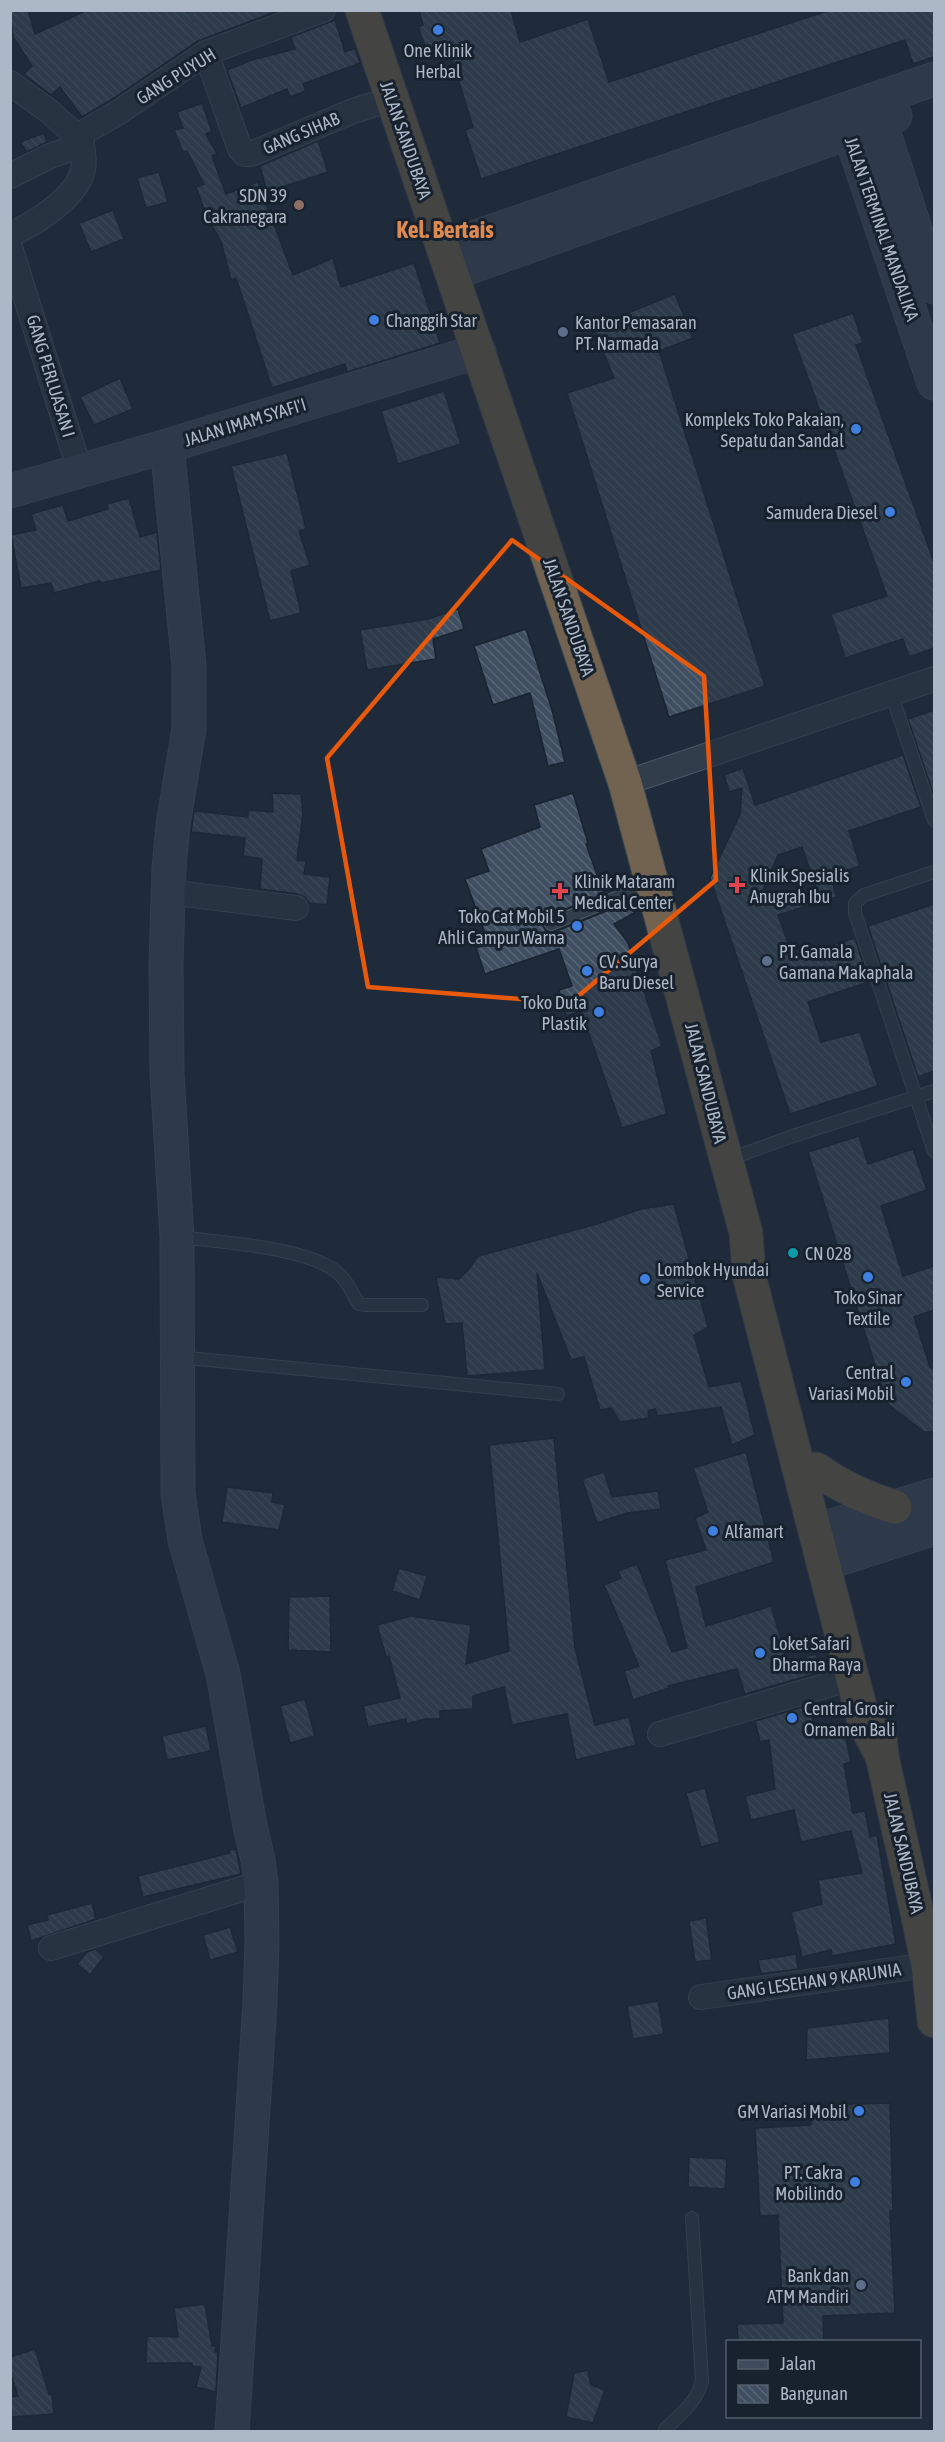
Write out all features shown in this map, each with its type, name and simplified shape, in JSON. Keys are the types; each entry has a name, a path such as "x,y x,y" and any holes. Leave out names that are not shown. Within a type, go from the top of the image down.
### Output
{"highway":[{"name":"JALAN SANDUBAYA","path":"362,10 625,783 746,1233 749,1275 823,1528 852,1678 864,1722 882,1756"},
{"name":"JALAN SANDUBAYA","path":"746,1233 765,1270 816,1469 823,1528"},
{"path":"816,1469 840,1486 867,1499 895,1507"},
{"name":"JALAN SANDUBAYA","path":"831,1562 880,1718 882,1756 928,1965 934,2021"}],"street":[{"name":"GANG PUYUH","path":"10,176 51,156 77,136 119,112 206,53 323,10"},
{"name":"GANG SIHAB","path":"206,53 240,149 245,154 319,127 353,111 392,99"},
{"path":"448,260 861,115 934,79"},
{"path":"10,83 50,112 77,136 84,165 82,174 66,198 36,221 10,235"},
{"path":"861,115 934,103"},
{"path":"861,115 934,287"},
{"name":"JALAN TERMINAL MANDALIKA","path":"861,115 934,383"},
{"name":"GANG PERLUASAN I","path":"10,247 81,471"},
{"name":"JALAN IMAM SYAFI'I","path":"10,491 479,351"},
{"path":"167,446 189,666 187,752 173,825 166,963 167,1074 177,1237 178,1493 182,1523 223,1674 261,1883 260,2002 232,2432"},
{"path":"625,783 934,679"},
{"path":"168,892 296,908"},
{"path":"823,1528 934,1495"},
{"path":"831,1562 934,1528"},
{"path":"660,1734 852,1678"},
{"path":"51,1948 261,1883"},
{"name":"GANG LESEHAN 9 KARUNIA","path":"701,1997 928,1965"}],"lane":[{"path":"891,693 934,820"},
{"path":"934,872 864,895 855,903 855,913 934,1151"},
{"path":"551,924 652,883"},
{"path":"726,1161 793,1136 934,1091"},
{"path":"177,1237 275,1250 318,1261 338,1273 359,1304 422,1305"},
{"path":"177,1357 558,1394"},
{"path":"665,2432 665,2428 693,2402 702,2381 692,2218"}],"highlighted area":[{"path":"512,540 704,676 716,880 570,1003 368,987 327,758"}],"building":[{"path":"10,10 28,10 35,34 88,10 280,10 198,41 82,117 60,87 51,95 24,74 32,66 13,37"},
{"path":"419,10 511,10 520,42 588,19 609,82 830,10 934,10 934,57 913,64 905,40 481,179 465,130 473,127 448,47 428,54 418,27 423,25"},
{"path":"335,20 345,52 355,48 360,63 303,84 306,91 290,97 287,89 241,108 227,70 252,60 295,49 291,37"},
{"path":"202,103 212,132 206,134 217,154 212,156 226,194 258,182 293,275 333,258 341,287 414,263 440,343 347,372 345,364 272,388 236,278 231,280 221,241 208,220 196,187 204,184 187,151 183,152 174,130 183,128 177,112"},
{"path":"44,133 47,142 27,152 20,142"},
{"path":"318,141 328,172 267,192 260,166"},
{"path":"159,172 168,202 146,208 137,178"},
{"path":"113,210 124,239 91,252 79,223"},
{"path":"675,294 693,338 659,351 765,686 669,717 567,393 614,378 593,327"},
{"path":"853,313 863,343 856,345 934,562 934,648 909,657 903,639 845,658 831,614 887,596 792,334"},
{"path":"120,378 133,409 94,425 80,397"},
{"path":"444,391 461,444 398,464 381,411"},
{"path":"287,453 306,529 299,531 310,565 291,571 301,613 270,621 231,466"},
{"path":"129,498 140,537 157,532 161,570 101,583 100,581 54,593 51,583 21,588 11,535 36,530 31,514 63,505 68,521 108,509 107,504"},
{"path":"458,609 464,629 433,639 436,659 367,670 360,630 428,619"},
{"path":"526,629 552,710 565,762 548,766 530,693 493,705 474,646"},
{"path":"934,710 934,796 908,719"},
{"path":"903,755 921,807 849,831 860,866 830,876 837,897 778,915 793,957 855,938 869,982 808,1002 821,1042 860,1032 878,1086 790,1114 710,878 740,814 742,788 729,792 724,775 743,768 755,805","holes":["802,847 816,887 756,906 778,855"]},
{"path":"272,793 301,794 303,813 297,860 306,861 304,874 330,877 327,905 309,903 305,897 298,894 260,889 262,859 243,856 245,838 191,832 194,811 248,817 248,810 273,812"},
{"path":"573,793 588,843 586,844 604,894 548,916 544,919 543,926 546,931 554,932 629,902 634,913 614,924 628,943 662,1046 651,1051 667,1114 622,1128 581,1011 566,1016 559,990 572,986 559,949 485,974 476,948 489,944 465,879 489,871 481,849 540,827 534,805"},
{"path":"934,904 934,1071 918,1077 868,926"},
{"path":"859,1136 868,1164 913,1149 927,1190 881,1206 903,1276 934,1266 934,1310 914,1317 930,1367 934,1369 934,1432 924,1432 887,1403 808,1152"},
{"path":"674,1204 708,1327 694,1335 709,1387 741,1381 755,1435 732,1445 721,1407 658,1416 655,1409 648,1411 649,1418 620,1422 611,1408 600,1410 584,1357 571,1360 537,1273 545,1370 467,1376 462,1323 445,1324 436,1277 459,1279 478,1256 597,1224 641,1209"},
{"path":"554,1438 575,1648 595,1725 629,1717 636,1745 576,1760 567,1714 512,1725 504,1687 473,1696 473,1709 440,1711 440,1719 425,1719 407,1724 406,1719 368,1727 363,1706 400,1698 389,1656 386,1657 377,1625 411,1616 471,1625 466,1664 509,1651 489,1445"},
{"path":"746,1452 774,1562 696,1587 706,1626 771,1606 788,1662 816,1654 821,1672 745,1694 737,1669 668,1686 669,1688 633,1700 624,1671 639,1666 604,1585 621,1578 618,1571 637,1564 672,1652 687,1648 665,1560 706,1550 695,1518 708,1512 693,1468"},
{"path":"604,1472 612,1497 658,1491 661,1509 627,1513 597,1523 582,1479"},
{"path":"227,1487 273,1493 272,1502 285,1505 279,1530 222,1522"},
{"path":"399,1568 427,1576 420,1600 392,1591"},
{"path":"330,1596 331,1652 288,1650 289,1597"},
{"path":"305,1699 315,1736 290,1743 280,1706"},
{"path":"810,1705 816,1739 845,1734 851,1762 844,1764 853,1813 865,1811 870,1837 877,1835 896,1944 832,1956 831,1950 802,1957 791,1912 822,1904 818,1880 862,1873 851,1831 801,1842 794,1810 751,1820 745,1796 775,1789 769,1740 760,1742 755,1721"},
{"path":"206,1726 211,1751 167,1760 162,1736"},
{"path":"705,1788 720,1842 701,1847 686,1793"},
{"path":"236,1849 241,1874 143,1897 138,1876 230,1853 229,1850"},
{"path":"92,1903 96,1919 31,1941 27,1925 48,1920 47,1915"},
{"path":"706,1918 712,1960 695,1962 689,1921"},
{"path":"230,1927 238,1952 210,1960 203,1935"},
{"path":"95,1949 104,1957 90,1975 77,1964 87,1952"},
{"path":"796,1954 798,1969 761,1974 758,1960"},
{"path":"658,2001 664,2034 633,2039 627,2006"},
{"path":"889,2018 890,2053 806,2060 807,2028"},
{"path":"890,2103 893,2211 890,2211 895,2313 823,2316 824,2340 738,2340 737,2324 783,2323 778,2215 760,2216 755,2128 811,2125 811,2105"},
{"path":"689,2157 727,2159 725,2189 688,2187"},
{"path":"205,2304 212,2346 216,2346 215,2352 218,2352 216,2392 196,2387 201,2367 192,2366 192,2363 146,2363 147,2336 178,2337 174,2308"},
{"path":"35,2349 49,2394 52,2394 54,2414 12,2417 10,2397 18,2396 10,2372 10,2357"},
{"path":"588,2370 591,2385 605,2390 593,2423 566,2417 574,2373"}],"place":[{"name":"One Klinik Herbal","path":"438,30"},
{"name":"SDN 39 Cakranegara","path":"299,205"},
{"name":"Changgih Star","path":"374,320"},
{"name":"Kantor Pemasaran PT. Narmada","path":"563,332"},
{"name":"Kompleks Toko Pakaian, Sepatu dan Sandal","path":"856,429"},
{"name":"Samudera Diesel","path":"890,512"},
{"name":"Klinik Spesialis Anugrah Ibu","path":"737,885"},
{"name":"Klinik Mataram Medical Center","path":"560,891"},
{"name":"Toko Cat Mobil 5 Ahli Campur Warna","path":"577,926"},
{"name":"PT. Gamala Gamana Makaphala","path":"767,961"},
{"name":"CV. Surya Baru Diesel","path":"587,971"},
{"name":"Toko Duta Plastik","path":"599,1012"},
{"name":"CN 028","path":"793,1253"},
{"name":"Toko Sinar Textile","path":"868,1277"},
{"name":"Lombok Hyundai Service","path":"645,1279"},
{"name":"Central Variasi Mobil","path":"906,1382"},
{"name":"Alfamart","path":"713,1531"},
{"name":"Loket Safari Dharma Raya","path":"760,1653"},
{"name":"Central Grosir Ornamen Bali","path":"792,1718"},
{"name":"GM Variasi Mobil","path":"859,2111"},
{"name":"PT. Cakra Mobilindo","path":"855,2182"},
{"name":"Bank dan ATM Mandiri","path":"861,2285"}],"district":[{"name":"Kel. Bertais","path":"445,229"}]}
